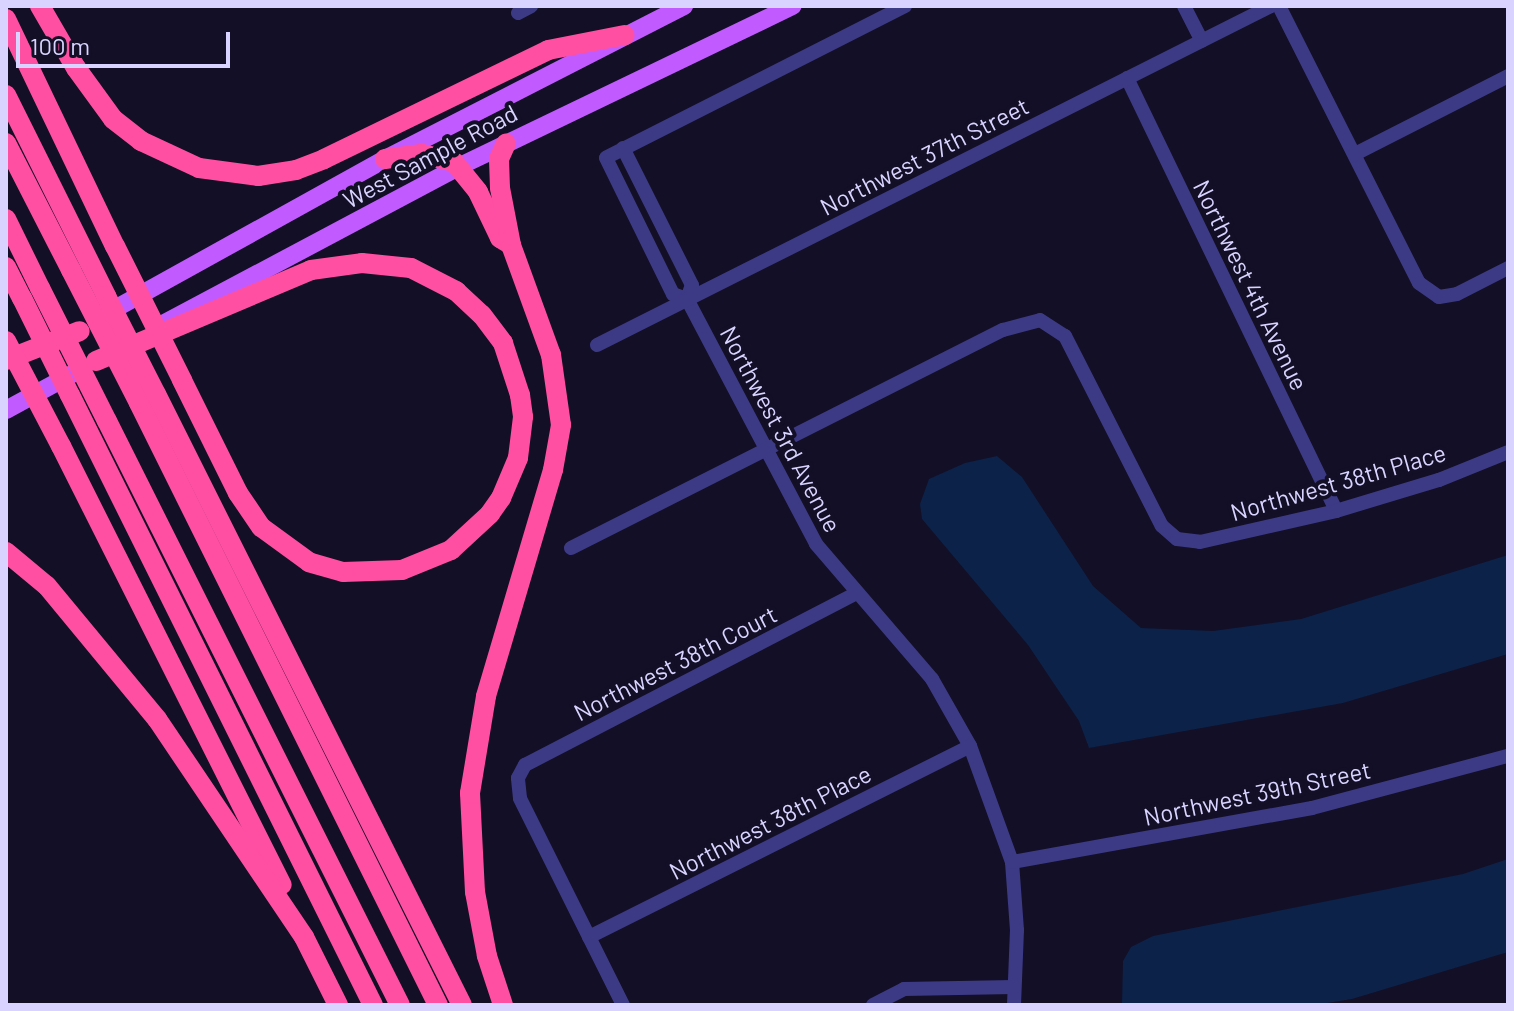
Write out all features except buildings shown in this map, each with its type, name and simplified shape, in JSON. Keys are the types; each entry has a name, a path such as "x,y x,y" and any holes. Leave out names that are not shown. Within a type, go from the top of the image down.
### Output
{"highway":[{"path":"40,6 76,68 113,119 141,141 199,168 258,176 296,170 324,159 548,50 625,35"},
{"path":"6,19 115,246 182,380 238,493 261,527 309,562 325,568 381,573 418,565 451,550 477,529 501,498 518,458 523,417 520,395 503,343 482,315 456,291 411,268 362,263 311,270 96,361"},
{"path":"6,95 79,265 462,1005"},
{"path":"6,143 79,265"},
{"path":"503,1005 487,956 475,892 470,793 486,696 553,470 561,425 551,355 511,245 499,178 499,159 506,143"},
{"path":"385,159 429,154 460,166 478,192 500,238 511,245"},
{"path":"6,219 400,1005"},
{"path":"6,267 373,1005"},
{"path":"6,360 80,331"},
{"path":"6,341 275,869 338,1005"},
{"path":"147,399 438,1005"},
{"path":"6,552 47,586 157,719 304,937"}],"main road":[{"name":"West Sample Road","path":"6,371 80,331 142,292 385,159 684,6"},
{"name":"West Sample Road","path":"6,410 460,166 792,6"}],"street":[{"path":"623,148 905,6"},
{"path":"1184,6 1202,41"},
{"name":"Northwest 37th Street","path":"597,345 1271,6"},
{"path":"1279,6 1419,283 1439,297 1457,294 1508,268"},
{"path":"1355,154 1508,76"},
{"name":"Northwest 4th Avenue","path":"1127,78 1336,511"},
{"name":"Northwest 3rd Avenue","path":"687,299 692,285 623,148 606,158 673,294 687,299 816,544 932,679 970,746 1012,862 1017,930 1014,1005"},
{"name":"Northwest 38th Place","path":"765,449 1003,330 1040,320 1065,336 1162,526 1177,539 1200,542 1336,511 1439,480 1508,452"},
{"path":"571,548 765,449"},
{"name":"Northwest 38th Court","path":"589,937 520,798 518,778 525,765 857,593"},
{"name":"Northwest 38th Place","path":"589,937 970,746"},
{"name":"Northwest 39th Street","path":"1012,862 1312,808 1508,756"},
{"path":"589,937 623,1005"},
{"path":"873,1005 904,989 1014,987"}],"water":[{"path":"997,456 1022,477 1093,586 1141,628 1213,631 1301,619 1508,555 1508,654 1343,703 1089,748 1079,721 1028,645 922,519 920,504 929,479 965,463"},
{"path":"1508,859 1508,952 1352,999 1315,1005 1122,1005 1123,961 1131,947 1153,936 1463,874"}]}
